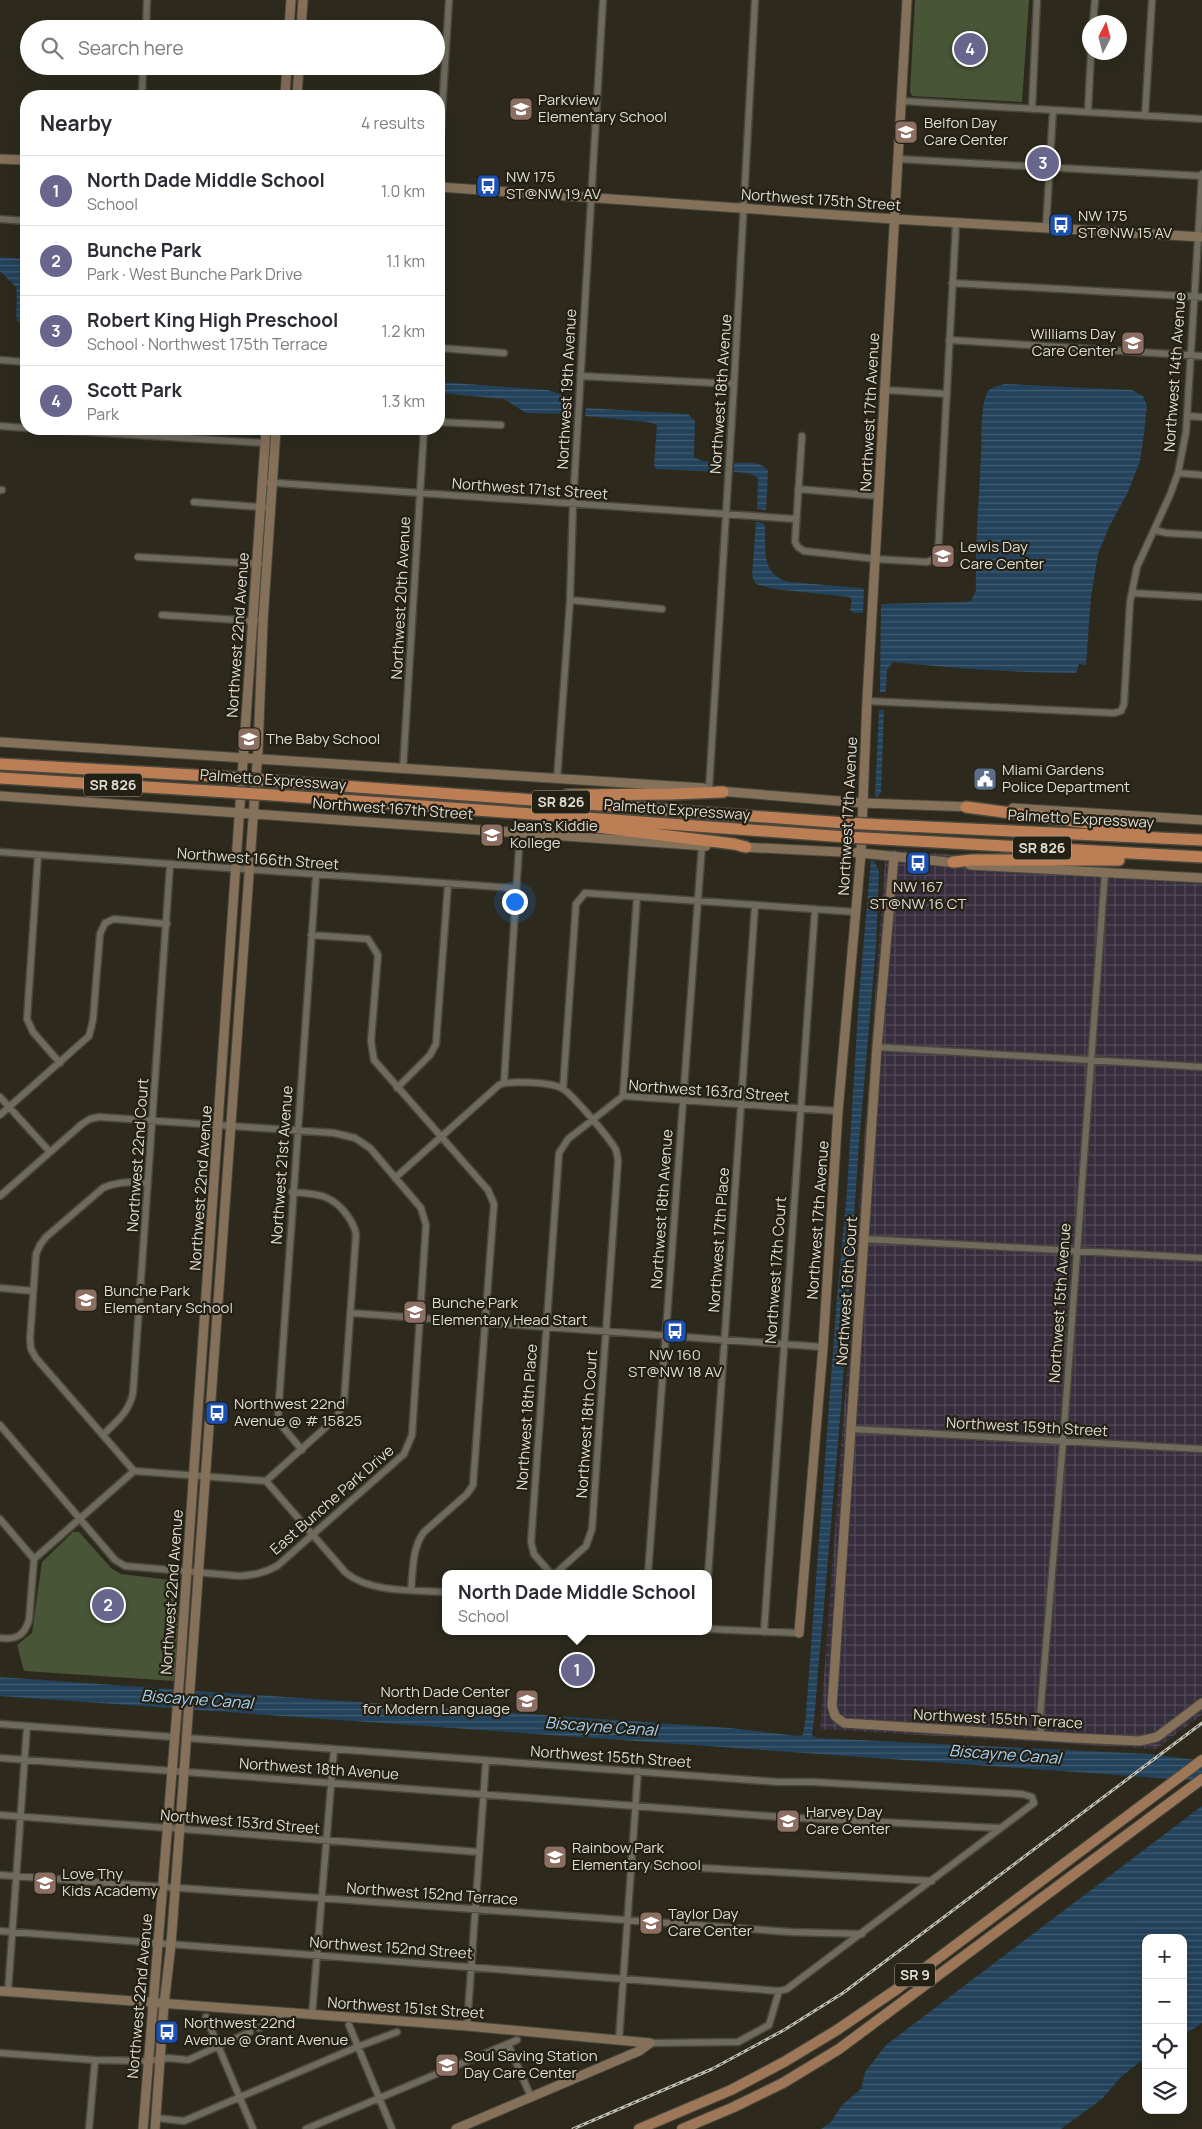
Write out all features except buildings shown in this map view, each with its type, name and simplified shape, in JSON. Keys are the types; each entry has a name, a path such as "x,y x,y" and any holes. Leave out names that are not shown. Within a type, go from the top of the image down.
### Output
{"highway":[{"name":"Palmetto Expressway","path":"0,763 228,777 846,823 1202,840"},
{"name":"Palmetto Expressway","path":"0,778 272,795 846,837 1202,857"},
{"path":"464,794 614,795 723,792"},
{"path":"966,807 1101,824 1189,839"},
{"path":"509,812 565,824 746,847"},
{"path":"953,862 1136,859 1162,855"}],"main road":[{"name":"SR 9","path":"639,2129 731,2090 784,2062 837,2030 905,1983 1202,1760"},
{"name":"SR 9","path":"682,2129 734,2107 783,2083 838,2049 1202,1779"}],"street":[{"path":"146,20 147,0"},
{"path":"289,20 290,0"},
{"path":"301,20 302,0"},
{"path":"445,64 449,0"},
{"name":"Northwest 19th Avenue","path":"556,780 570,600 580,376 603,0"},
{"name":"Northwest 18th Avenue","path":"709,789 755,0"},
{"name":"Northwest 17th Avenue","path":"799,1633 823,1347 838,1111 861,853 867,701 907,0"},
{"path":"1032,109 1037,0"},
{"path":"1093,15 1094,0"},
{"path":"1145,116 1152,0"},
{"path":"1088,112 1091,60"},
{"path":"142,90 143,75"},
{"path":"285,90 286,75"},
{"path":"297,90 298,75"},
{"path":"443,90 444,75"},
{"path":"902,101 1202,119"},
{"path":"1046,228 1053,110"},
{"path":"0,158 20,160"},
{"path":"898,159 1202,176"},
{"name":"Northwest 14th Avenue","path":"867,701 1114,714 1121,711 1124,704 1132,593 1138,567 1178,474 1188,416 1194,297 1200,237 1202,176"},
{"name":"Northwest 175th Street","path":"445,187 894,219 1200,237"},
{"path":"0,219 20,221"},
{"path":"802,436 795,542 798,547 804,551 876,559 927,562 935,559 938,554 956,223"},
{"path":"952,283 1202,297"},
{"path":"949,340 1202,356"},
{"path":"445,348 504,353"},
{"path":"0,360 20,362"},
{"path":"580,376 734,384"},
{"path":"886,390 947,394"},
{"path":"1188,416 1202,417"},
{"path":"445,422 501,425"},
{"path":"0,426 20,428"},
{"path":"168,435 265,443"},
{"name":"Northwest 22nd Avenue","path":"143,2129 179,1685 244,758 259,621 268,566 263,482 266,435"},
{"name":"Northwest 22nd Avenue","path":"155,2129 164,2005 176,1887 257,759 258,564 266,508 273,482 276,435"},
{"name":"Northwest 20th Avenue","path":"403,769 424,435"},
{"path":"1178,474 1202,475"},
{"name":"Northwest 171st Street","path":"263,482 796,519"},
{"path":"798,490 879,496"},
{"path":"194,502 266,508"},
{"path":"1155,530 1166,533 1202,535"},
{"path":"138,557 268,566"},
{"path":"1132,593 1202,597"},
{"path":"570,600 662,609"},
{"path":"162,615 259,621"},
{"path":"0,742 709,789 723,792 864,803 1003,807 1202,820"},
{"name":"Northwest 167th Street","path":"0,796 702,845 861,853 1002,867 1202,878"},
{"path":"504,1083 520,832"},
{"name":"Northwest 18th Avenue","path":"648,1570 702,845"},
{"name":"Northwest 166th Street","path":"0,852 170,866 248,869 515,888"},
{"path":"38,855 27,1019 33,1032 60,1063"},
{"name":"Northwest 16th Court","path":"844,1723 835,1716 832,1706 877,1046 894,856"},
{"name":"Northwest 22nd Court","path":"103,1435 125,1414 133,1393 170,866"},
{"name":"Northwest 15th Avenue","path":"1041,1736 1040,1717 1063,1442 1105,872"},
{"name":"Northwest 21st Avenue","path":"302,1450 282,1426 278,1416 292,1192 316,875"},
{"path":"397,1088 430,1055 436,1044 448,884"},
{"path":"564,1089 576,904 585,893 856,912"},
{"path":"623,1096 637,897"},
{"name":"Northwest 17th Place","path":"708,1570 755,905"},
{"name":"Northwest 17th Court","path":"764,1632 815,910"},
{"path":"0,1115 89,1036 94,1020 100,934 106,923 114,919 167,924"},
{"path":"311,935 368,939 378,956 371,1048 374,1060 488,1190 494,1204 472,1485 467,1494 419,1538 416,1546 411,1590"},
{"path":"877,1046 1202,1067"},
{"path":"395,1178 504,1083 554,1085 564,1089 592,1119"},
{"name":"Northwest 163rd Street","path":"592,1119 623,1096 838,1111"},
{"path":"0,1097 50,1152"},
{"name":"East Bunche Park Drive","path":"0,1196 90,1119 100,1117 334,1133 355,1138 370,1148 420,1208 426,1225 412,1435 409,1445 404,1454 277,1566 266,1572 240,1576 125,1566 115,1560 0,1425"},
{"name":"Northwest 18th Place","path":"549,1570 534,1554 531,1542 559,1153 568,1139 592,1119"},
{"name":"Northwest 18th Court","path":"558,1570 586,1546 592,1529 618,1162 616,1151 592,1119"},
{"path":"134,1471 36,1358 31,1348 30,1339 36,1254 46,1237 104,1188 123,1182 148,1183"},
{"path":"266,1481 336,1418 344,1402 355,1227 350,1218 329,1197 321,1194 292,1192"},
{"path":"864,1239 1202,1258"},
{"path":"0,1288 33,1291"},
{"path":"350,1314 823,1347"},
{"name":"Northwest 159th Street","path":"852,1430 1202,1449"},
{"path":"0,1638 16,1638 22,1634 29,1620 34,1558 134,1471 266,1481 356,1582 369,1586 442,1592"},
{"path":"0,1519 34,1558"},
{"path":"712,1628 799,1633"},
{"name":"Northwest 155th Terrace","path":"844,1723 1041,1736 1150,1740 1158,1737 1202,1703"},
{"path":"0,1724 174,1737"},
{"path":"4,1992 12,1932 27,1726"},
{"name":"Northwest 155th Street","path":"187,1738 778,1782 813,1782 1022,1794 1032,1797 1034,1803 1028,1809 999,1828"},
{"path":"312,2015 334,1749"},
{"name":"Northwest 18th Avenue","path":"0,1758 780,1817 999,1828"},
{"path":"467,2026 486,1760"},
{"path":"619,2039 638,1771"},
{"name":"Northwest 153rd Street","path":"0,1815 327,1842 479,1852"},
{"path":"779,1990 788,1989 999,1828"},
{"path":"632,1864 932,1881"},
{"name":"Northwest 152nd Terrace","path":"0,1875 790,1932 862,1934"},
{"name":"Northwest 152nd Street","path":"0,1931 779,1990"},
{"name":"Northwest 151st Street","path":"4,1992 467,2026 619,2039 650,2044 738,2042 769,2025 779,1990"},
{"path":"259,2028 276,2021 283,2013"},
{"path":"206,2017 253,2129"},
{"path":"349,2025 392,2129"},
{"path":"0,2053 95,2060 188,2060 250,2032"},
{"path":"156,2118 184,2120 357,2046 397,2032"},
{"path":"306,2129 517,2040"},
{"path":"508,2044 531,2097"},
{"path":"456,2129 639,2052 650,2044"},
{"path":"89,2129 95,2060"}],"shaded area":[{"path":"886,849 1202,876 1202,1715 1156,1749 820,1729"}],"green space":[{"path":"915,0 1029,0 1022,102 912,96 910,92"},
{"path":"73,1532 79,1532 112,1569 121,1574 179,1581 175,1681 24,1671 17,1645 32,1633 42,1562"}],"water":[{"path":"0,257 20,259 20,322 17,321 16,287 0,271"},
{"path":"445,382 548,390 560,394 571,403 570,414 526,413 504,399 445,394"},
{"path":"1005,384 1132,390 1143,396 1147,405 1140,461 1128,492 1109,527 1098,554 1091,597 1086,665 1079,664 1076,673 1053,673 984,670 893,662 887,670 886,690 885,692 880,692 881,604 966,602 971,601 976,590 983,410 989,390"},
{"path":"586,408 688,414 695,421 694,457 702,461 722,463 721,472 656,469 654,465 657,425 648,422 585,416"},
{"path":"748,462 758,464 768,471 766,510 757,509 758,478 748,473 734,472 734,463"},
{"path":"756,522 763,523 765,526 766,560 773,573 789,582 861,588 864,590 863,613 854,613 850,610 852,599 849,597 774,589 756,584 752,576"},
{"path":"879,710 884,710 881,792 878,797 875,796"},
{"name":"Biscayne Canal","path":"871,860 874,861 879,871 876,946 859,1143 841,1407 812,1735 817,1738 1150,1754 1202,1761 1202,1781 0,1696 0,1677 730,1728 803,1735 847,1191 859,996"},
{"path":"1202,1806 1202,2023 1187,2033 1187,1934 1142,1934 1142,2060 1121,2077 1102,2099 1061,2129 821,2129 831,2122 842,2105 861,2089 865,2072 886,2045"}],"railway":[{"path":"573,2129 712,2069 784,2030 843,1993 1202,1723"}],"place":[{"name":"Scott Park","path":"970,49"},
{"name":"Parkview Elementary School","path":"521,109"},
{"name":"Belfon Day Care Center","path":"906,132"},
{"name":"Robert King High Preschool","path":"1043,163"},
{"name":"NW 175 ST@NW 19 AV","path":"488,186"},
{"name":"NW 175 ST@NW 15 AV","path":"1061,225"},
{"name":"Williams Day Care Center","path":"1133,343"},
{"name":"Lewis Day Care Center","path":"943,556"},
{"name":"The Baby School","path":"249,739"},
{"name":"Miami Gardens Police Department","path":"985,779"},
{"name":"Jean's Kiddie Kollege","path":"492,835"},
{"name":"NW 167 ST@NW 16 CT","path":"918,863"},
{"name":"Bunche Park Elementary School","path":"86,1300"},
{"name":"Bunche Park Elementary Head Start","path":"415,1312"},
{"name":"NW 160 ST@NW 18 AV","path":"675,1331"},
{"name":"Northwest 22nd Avenue @ # 15825","path":"217,1413"},
{"name":"Bunche Park","path":"108,1605"},
{"name":"North Dade Middle School","path":"577,1670"},
{"name":"North Dade Center for Modern Language","path":"527,1701"},
{"name":"Harvey Day Care Center","path":"788,1821"},
{"name":"Rainbow Park Elementary School","path":"555,1857"},
{"name":"Love Thy Kids Academy","path":"45,1883"},
{"name":"Taylor Day Care Center","path":"651,1923"},
{"name":"Northwest 22nd Avenue @ Grant Avenue","path":"167,2032"},
{"name":"Soul Saving Station Day Care Center","path":"447,2065"}]}
